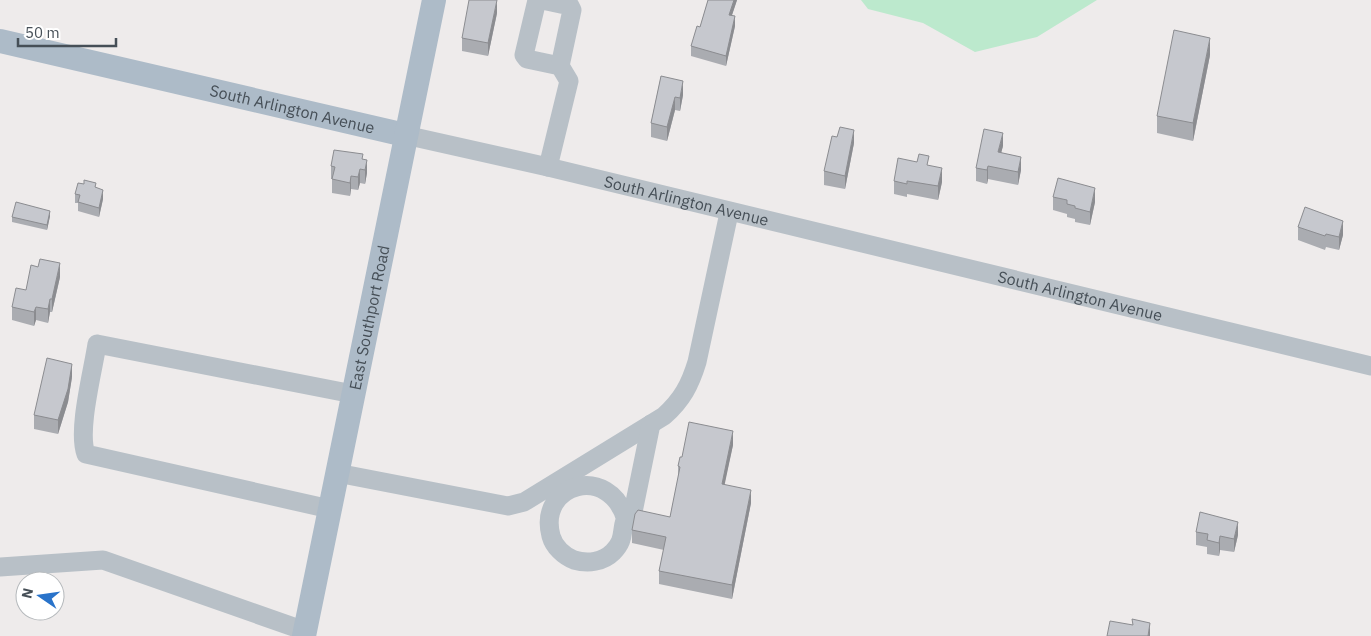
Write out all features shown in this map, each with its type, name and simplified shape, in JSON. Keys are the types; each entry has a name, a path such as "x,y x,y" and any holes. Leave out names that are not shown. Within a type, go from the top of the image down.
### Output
{"main road":[{"name":"East Southport Road","path":"305,634 434,0"},
{"name":"South Arlington Avenue","path":"0,41 406,135"}],"street":[{"path":"537,0 524,55 527,59 560,66 570,81 548,167"},
{"path":"542,0 570,6 577,5 560,66"},
{"name":"South Arlington Avenue","path":"406,135 548,167 729,213 1371,366"},
{"path":"508,506 524,502 664,416 678,403 690,386 697,362 729,213"},
{"path":"330,509 86,454 82,445 84,424 97,344 353,394"},
{"path":"626,520 616,498 607,490 596,486 584,485 572,488 562,494 554,503 548,527 552,540 559,550 569,558 580,562 592,562 604,558 614,551 621,542 626,520 633,512 651,424"},
{"path":"337,472 550,514"},
{"path":"0,567 103,560 305,634"}],"green space":[{"path":"861,0 1097,0 1037,37 975,52 923,23 868,9"}],"building":[{"path":"469,0 497,0 488,43 462,38"},
{"path":"708,0 734,0 729,15 735,16 726,56 691,46 697,26 700,27"},
{"path":"1174,30 1210,38 1193,123 1157,116"},
{"path":"661,76 683,81 680,98 675,97 667,127 651,123"},
{"path":"840,127 854,130 845,176 824,171 832,136 837,137"},
{"path":"984,129 1003,133 998,152 1021,157 1018,172 988,166 987,170 976,168"},
{"path":"334,150 363,154 362,159 367,160 365,170 360,169 358,177 351,176 350,183 332,179 335,167 331,166"},
{"path":"919,154 929,156 927,165 942,168 938,186 907,181 907,184 894,181 898,158 917,162"},
{"path":"1058,178 1095,188 1090,212 1067,204 1067,200 1053,197"},
{"path":"84,180 96,183 95,187 103,190 99,208 78,202 80,195 75,194 78,183 84,184"},
{"path":"16,202 50,211 47,225 12,217"},
{"path":"1305,207 1343,221 1339,237 1326,234 1325,236 1298,227"},
{"path":"40,259 60,263 48,309 36,307 34,312 12,307 16,288 26,290 31,265 38,267"},
{"path":"47,358 72,364 68,389 58,420 34,415"},
{"path":"689,422 733,431 722,484 751,490 732,585 659,571 666,537 632,530 635,514 638,510 670,517 680,467 678,466 680,457 682,457"},
{"path":"1200,512 1238,522 1234,539 1220,536 1219,543 1207,540 1208,534 1196,532"},
{"path":"1132,619 1150,623 1148,636 1107,636 1110,621 1133,625"}]}
